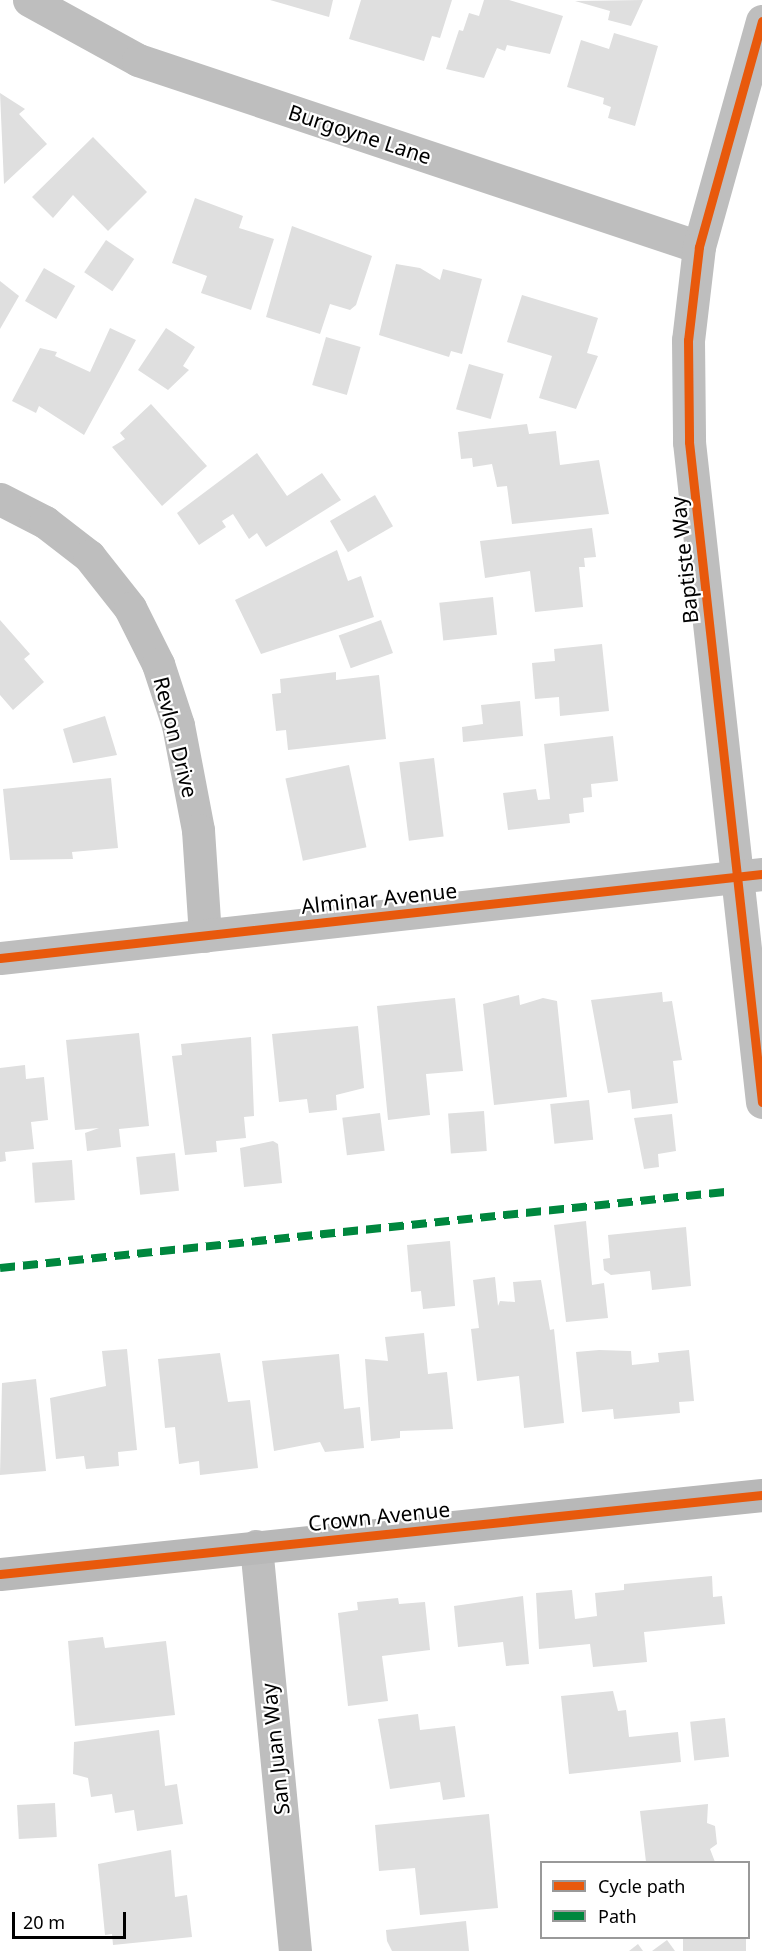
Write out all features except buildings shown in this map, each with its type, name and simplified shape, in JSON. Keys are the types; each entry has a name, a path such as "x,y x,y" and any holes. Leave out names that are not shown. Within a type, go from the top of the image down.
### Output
{"street":[{"name":"Burgoyne Lane","path":"29,0 138,60 699,247"},
{"name":"Baptiste Way","path":"762,21 699,247 688,340 689,442 749,876 762,1102"},
{"name":"Revlon Drive","path":"0,499 45,522 88,556 130,608 159,664 178,725 198,830 205,936"},
{"name":"Alminar Avenue","path":"0,958 749,876"},
{"name":"Crown Avenue","path":"0,1574 762,1495"},
{"name":"San Juan Way","path":"256,1546 295,1951"}],"marked path":[{"path":"0,1268 725,1192"}],"cycle path":[{"path":"762,21 699,247 688,340 689,442 762,1102"},
{"path":"0,958 762,874"},
{"path":"0,1574 762,1495"}]}
